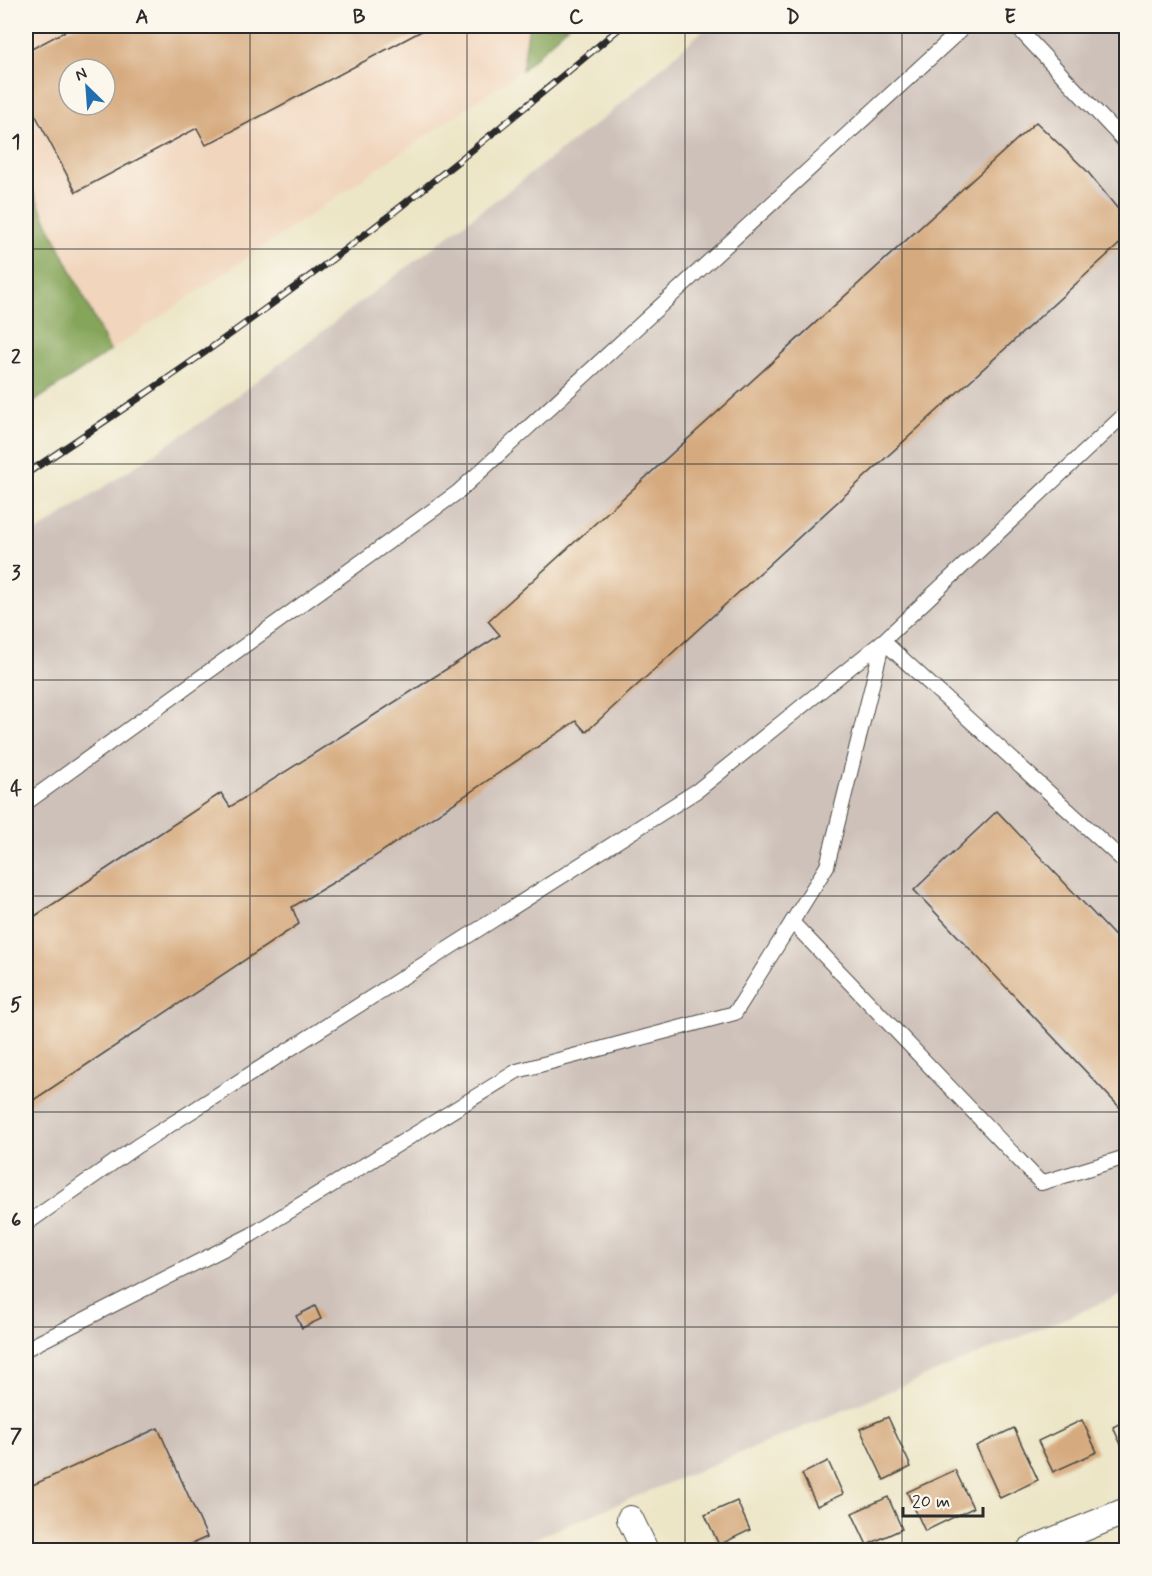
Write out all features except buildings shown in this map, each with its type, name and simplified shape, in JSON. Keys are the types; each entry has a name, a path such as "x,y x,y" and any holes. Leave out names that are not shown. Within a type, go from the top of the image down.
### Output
{"street":[{"path":"1030,1551 1126,1510"},
{"path":"630,1520 645,1551"}],"lane":[{"path":"26,803 458,492 965,26"},
{"path":"1016,26 1126,143"},
{"path":"26,1224 137,1146 698,790 883,641 1126,412"},
{"path":"883,641 1126,863"},
{"path":"26,1349 252,1235 517,1071 735,1013 827,866 883,641"},
{"path":"792,922 1041,1183 1126,1157"}],"shaded area":[{"path":"26,26 529,26 522,70 110,351 26,178"},
{"path":"708,26 1126,26 1126,1293 507,1550 26,1550 26,539 209,417 609,114"}],"green space":[{"path":"529,26 568,26 522,70"},
{"path":"26,178 110,351 26,407"}],"railway":[{"path":"26,474 201,355 305,280 397,210 622,26"}]}
